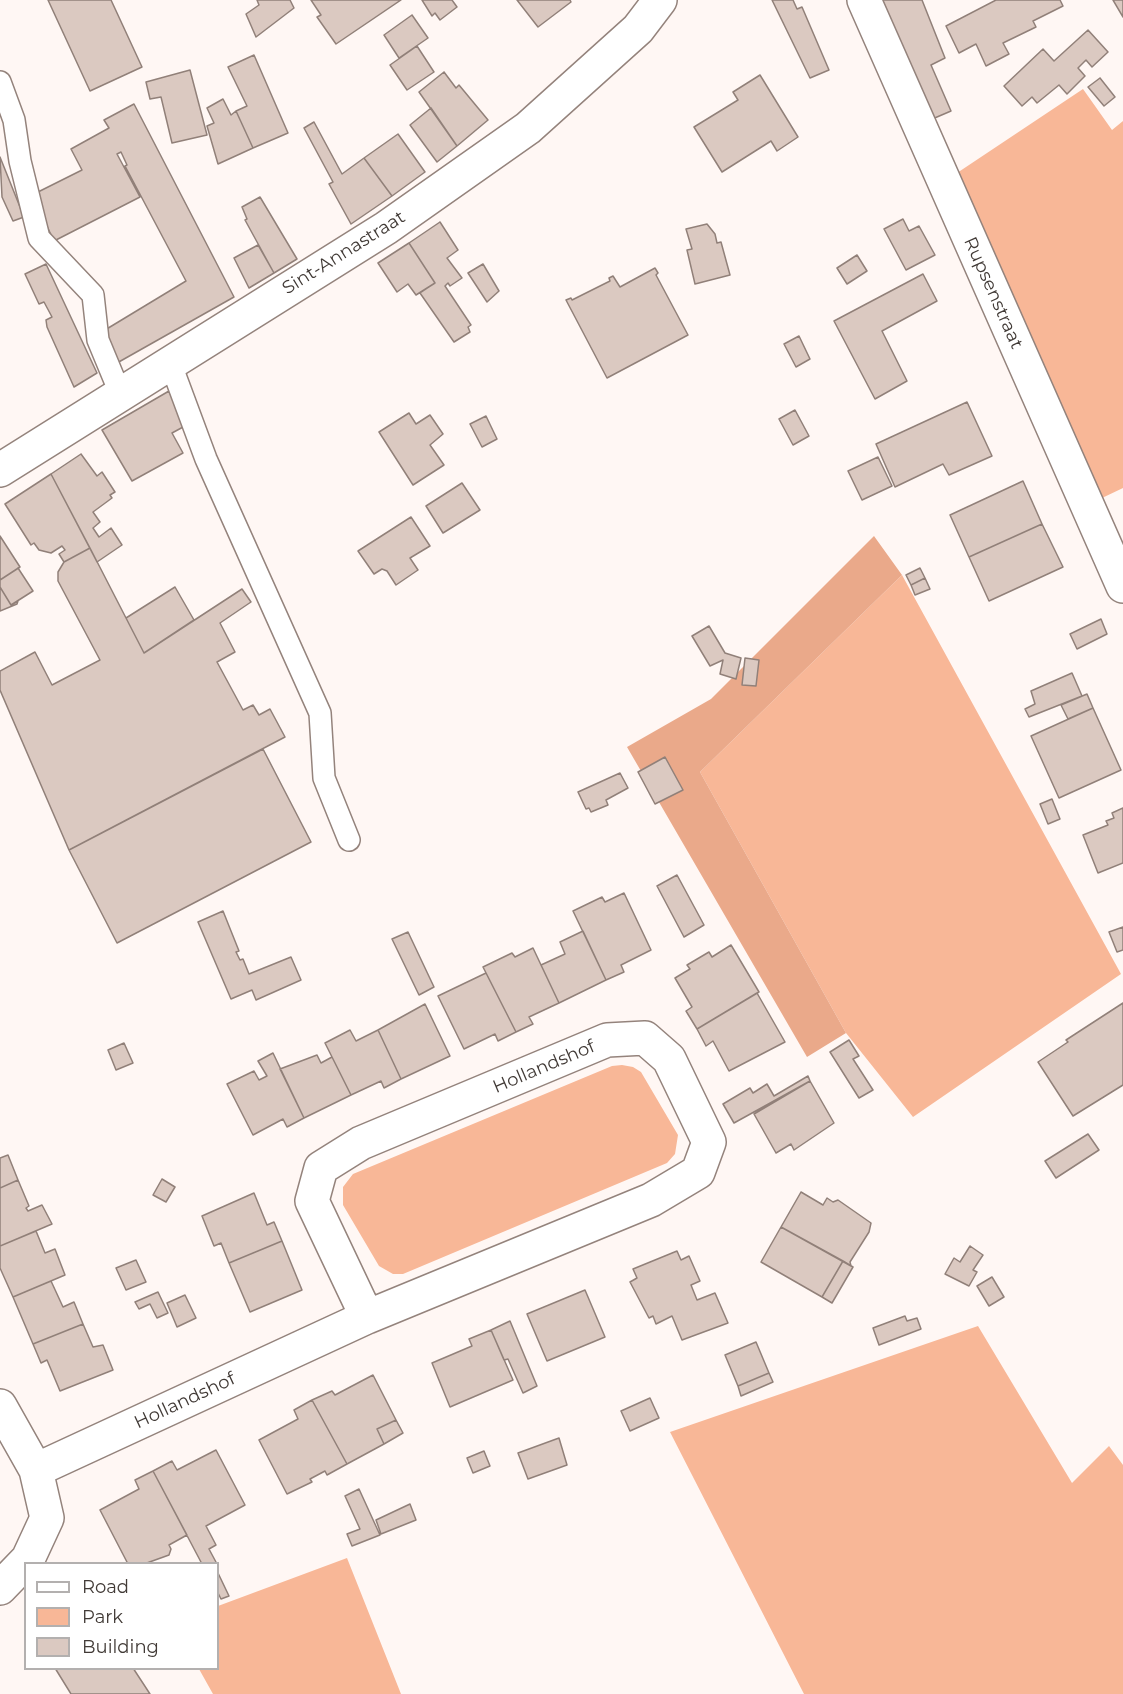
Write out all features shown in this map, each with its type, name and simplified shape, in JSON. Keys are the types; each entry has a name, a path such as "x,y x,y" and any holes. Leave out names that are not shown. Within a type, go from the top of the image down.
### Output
{"street":[{"name":"Sint-Annastraat","path":"0,470 386,228 528,128 638,29 660,0"},
{"name":"Rupsenstraat","path":"864,0 1123,586"},
{"name":"Hollandshof","path":"36,1470 367,1317 651,1200 698,1173 709,1142 669,1059 645,1038 607,1040 361,1143 321,1168 312,1201 367,1317"},
{"path":"0,1406 36,1470 47,1518 25,1562"},
{"path":"0,1588 24,1563"}],"lane":[{"path":"0,82 14,120 20,161 39,237 93,295 98,340 120,393"},
{"path":"170,362 206,459 320,713 324,778 349,840"}],"green space":[{"path":"1083,89 1112,130 1123,121 1123,488 1102,498 954,175"},
{"path":"902,575 1121,974 913,1117 846,1033 700,772"},
{"path":"612,1066 633,1067 641,1072 678,1135 675,1154 667,1163 403,1274 393,1274 379,1266 343,1205 343,1187 353,1174"},
{"path":"978,1326 1072,1483 1109,1446 1123,1465 1123,1694 804,1694 670,1432"},
{"path":"347,1558 401,1694 213,1694 200,1670 219,1670 219,1606"}],"shaded area":[{"path":"874,536 902,575 700,772 846,1033 807,1057 627,747 711,699"}],"building":[{"path":"48,0 111,0 142,67 90,91"},
{"path":"257,0 290,0 294,8 256,37 246,14 259,5"},
{"path":"311,0 401,0 336,44 317,17 321,15"},
{"path":"422,0 452,0 457,7 440,20 435,13 432,16"},
{"path":"517,0 570,0 571,2 538,27"},
{"path":"772,0 793,0 797,9 802,7 829,70 810,78"},
{"path":"873,0 922,0 945,58 931,65 951,111 923,123"},
{"path":"996,0 1060,0 1063,6 1033,21 1036,27 1003,43 1009,54 986,66 976,44 959,53 946,26"},
{"path":"1113,0 1123,0 1123,17"},
{"path":"412,15 428,38 399,58 384,35"},
{"path":"1088,30 1108,52 1092,67 1086,60 1078,68 1085,76 1067,94 1059,85 1037,103 1032,97 1022,106 1004,86 1043,49 1054,61"},
{"path":"417,46 434,72 407,90 390,65"},
{"path":"254,55 288,133 253,148 236,111 247,106 228,67"},
{"path":"190,70 207,135 172,143 161,97 150,99 146,82"},
{"path":"444,72 456,88 459,85 488,120 457,146 419,92"},
{"path":"760,75 798,137 777,151 771,141 722,172 694,127 738,100 733,92"},
{"path":"1100,78 1115,97 1104,106 1088,87"},
{"path":"223,99 231,115 236,111 253,148 218,164 207,126 214,123 207,108"},
{"path":"134,104 234,297 117,363 105,330 186,281 125,166 127,165 121,152 117,154 140,197 54,241 32,195 82,170 71,149 109,128 104,120"},
{"path":"431,108 457,146 437,162 410,125"},
{"path":"314,122 342,174 364,158 392,196 351,224 329,184 333,182 304,128"},
{"path":"398,134 425,172 392,196 364,158"},
{"path":"0,157 24,217 13,221 2,197"},
{"path":"260,197 297,259 274,273 245,220 247,219 242,207"},
{"path":"903,219 909,231 919,226 935,255 906,270 884,229"},
{"path":"440,222 458,250 447,258 462,278 450,286 448,283 445,286 471,325 468,327 470,332 454,342 420,293 435,283 409,243"},
{"path":"707,224 715,234 717,243 721,242 730,275 695,284 687,250 692,249 686,229"},
{"path":"409,243 435,283 416,295 408,284 397,292 378,263"},
{"path":"258,245 274,273 249,288 234,258"},
{"path":"857,255 867,271 847,284 837,268"},
{"path":"46,264 97,373 74,387 47,327 46,320 52,317 44,302 39,304 25,274"},
{"path":"483,264 499,291 487,302 468,273"},
{"path":"655,268 658,273 656,275 688,335 607,378 566,300 571,298 572,300 610,281 609,278 613,276 620,287"},
{"path":"923,274 937,301 882,331 907,381 875,399 834,321"},
{"path":"799,336 810,359 796,367 784,344"},
{"path":"169,391 185,426 172,433 183,453 132,481 102,430"},
{"path":"967,402 992,456 949,475 943,464 895,487 876,444"},
{"path":"795,410 809,436 793,445 779,419"},
{"path":"409,413 416,424 430,415 443,434 430,445 444,465 413,485 379,432"},
{"path":"486,416 497,439 482,447 470,424"},
{"path":"81,454 97,476 102,472 115,492 110,495 112,498 93,512 100,522 93,528 99,537 111,528 122,545 97,562 51,474"},
{"path":"878,457 892,486 862,500 848,471"},
{"path":"51,474 90,548 64,562 59,554 65,550 62,546 51,553 39,550 34,543 31,545 5,504"},
{"path":"1023,481 1042,524 969,557 950,515"},
{"path":"462,483 480,510 443,533 426,506"},
{"path":"411,517 430,546 410,558 418,570 396,585 387,571 382,569 374,574 358,551"},
{"path":"1042,524 1063,567 989,601 969,557"},
{"path":"0,536 20,567 0,580"},
{"path":"90,548 144,653 242,589 251,602 220,623 235,652 217,662 243,710 253,705 259,715 270,709 285,737 69,850 0,690 0,671 35,652 52,685 100,660 58,581 58,572 64,562"},
{"path":"18,568 33,591 11,605 0,587 0,580"},
{"path":"920,568 925,578 911,585 906,575"},
{"path":"925,578 930,589 915,595 911,585"},
{"path":"0,587 11,605 18,601 17,604 0,611"},
{"path":"175,587 194,620 144,653 126,618"},
{"path":"1101,619 1107,634 1077,649 1070,634"},
{"path":"709,626 725,653 741,658 736,679 720,674 723,660 710,666 692,636"},
{"path":"745,658 759,660 756,686 742,685"},
{"path":"1072,673 1082,696 1029,717 1025,709 1035,704 1031,691"},
{"path":"1087,694 1093,708 1068,719 1061,705"},
{"path":"1093,708 1121,770 1059,798 1031,736"},
{"path":"263,749 311,842 117,943 69,850"},
{"path":"665,757 683,790 655,804 638,772"},
{"path":"620,773 628,788 606,800 608,805 591,812 589,808 586,809 578,792"},
{"path":"1052,799 1060,819 1048,824 1040,804"},
{"path":"1123,808 1123,863 1098,873 1083,835 1108,825 1106,821 1114,818 1112,813"},
{"path":"677,875 704,925 684,937 657,886"},
{"path":"624,893 651,950 621,965 624,972 606,980 573,911 602,897 605,902"},
{"path":"223,911 239,951 236,952 240,960 243,959 249,974 291,957 301,980 256,1000 252,990 231,999 198,922"},
{"path":"1123,927 1123,950 1117,952 1109,932"},
{"path":"583,931 606,980 559,1003 541,965 565,954 560,942"},
{"path":"408,932 434,987 419,995 392,939"},
{"path":"731,945 759,992 697,1029 686,1011 692,1007 675,978 690,969 687,965 709,952 712,957"},
{"path":"533,948 559,1003 529,1017 533,1024 516,1032 483,967 512,953 515,957"},
{"path":"486,973 516,1032 498,1041 495,1034 464,1049 438,996"},
{"path":"757,993 785,1042 729,1071 713,1041 706,1046 697,1029"},
{"path":"1123,1003 1123,1085 1073,1116 1038,1062 1068,1042 1066,1040"},
{"path":"425,1004 450,1056 401,1079 378,1030"},
{"path":"350,1030 356,1041 378,1030 401,1079 384,1088 381,1081 351,1095 325,1043"},
{"path":"849,1040 859,1056 853,1059 873,1090 859,1098 830,1052"},
{"path":"124,1043 133,1063 116,1070 108,1050"},
{"path":"273,1053 304,1118 287,1127 283,1119 253,1135 227,1084 254,1071 259,1080 267,1076 258,1061"},
{"path":"317,1055 321,1063 332,1057 351,1095 304,1118 280,1069"},
{"path":"808,1076 810,1081 734,1123 723,1104 750,1088 753,1093 767,1084 774,1096"},
{"path":"810,1081 834,1123 794,1150 791,1144 776,1153 754,1114"},
{"path":"1088,1134 1099,1150 1056,1178 1045,1161"},
{"path":"8,1155 18,1180 0,1188 0,1158"},
{"path":"162,1179 175,1187 166,1202 153,1195"},
{"path":"18,1180 29,1206 26,1208 28,1211 42,1205 52,1224 0,1246 0,1188"},
{"path":"801,1192 823,1205 827,1198 833,1202 838,1200 871,1223 869,1232 850,1262 851,1266 781,1227"},
{"path":"254,1193 267,1225 274,1222 282,1241 229,1263 221,1243 214,1246 202,1216"},
{"path":"781,1227 843,1261 822,1297 761,1262"},
{"path":"36,1231 45,1253 55,1249 65,1275 13,1297 0,1268 0,1246"},
{"path":"282,1241 302,1290 250,1312 229,1263"},
{"path":"970,1246 983,1255 973,1270 977,1272 969,1286 945,1274 954,1258 960,1262"},
{"path":"677,1251 681,1260 689,1256 700,1281 691,1285 697,1300 715,1293 728,1323 682,1340 672,1316 656,1324 653,1316 649,1318 630,1282 637,1278 633,1269"},
{"path":"136,1260 146,1282 126,1290 116,1268"},
{"path":"843,1261 853,1267 832,1303 822,1297"},
{"path":"992,1277 1004,1297 989,1306 977,1286"},
{"path":"51,1281 63,1307 74,1302 83,1324 33,1344 13,1297"},
{"path":"585,1290 605,1337 547,1361 527,1314"},
{"path":"158,1292 168,1313 157,1318 150,1304 139,1309 135,1302"},
{"path":"185,1295 196,1318 177,1327 167,1303"},
{"path":"905,1316 907,1321 917,1318 921,1329 879,1345 873,1328"},
{"path":"510,1321 537,1386 523,1393 508,1359 504,1360 491,1330"},
{"path":"83,1324 93,1347 103,1345 113,1370 60,1391 47,1360 41,1363 33,1344"},
{"path":"491,1330 513,1380 450,1407 432,1363 472,1346 469,1339"},
{"path":"756,1342 769,1373 738,1386 725,1355"},
{"path":"769,1373 773,1382 741,1396 738,1386"},
{"path":"373,1375 396,1420 377,1429 384,1444 347,1464 312,1400 332,1391 335,1395"},
{"path":"650,1398 659,1418 630,1431 621,1411"},
{"path":"312,1400 347,1464 327,1475 325,1471 310,1479 312,1482 287,1494 259,1440 298,1419 294,1410"},
{"path":"396,1420 403,1433 384,1444 377,1429"},
{"path":"559,1438 567,1465 528,1479 518,1453"},
{"path":"216,1450 245,1505 206,1526 216,1545 209,1549 216,1562 201,1562 153,1471 172,1461 177,1470"},
{"path":"484,1451 490,1466 473,1473 467,1458"},
{"path":"153,1471 187,1535 169,1545 171,1549 169,1555 150,1562 127,1562 100,1510 139,1489 135,1480"},
{"path":"359,1489 380,1535 352,1546 347,1534 360,1529 345,1496"},
{"path":"410,1504 416,1520 381,1534 376,1520"},
{"path":"219,1575 229,1596 221,1599 219,1595"},
{"path":"56,1670 134,1670 150,1694 71,1694"}]}
